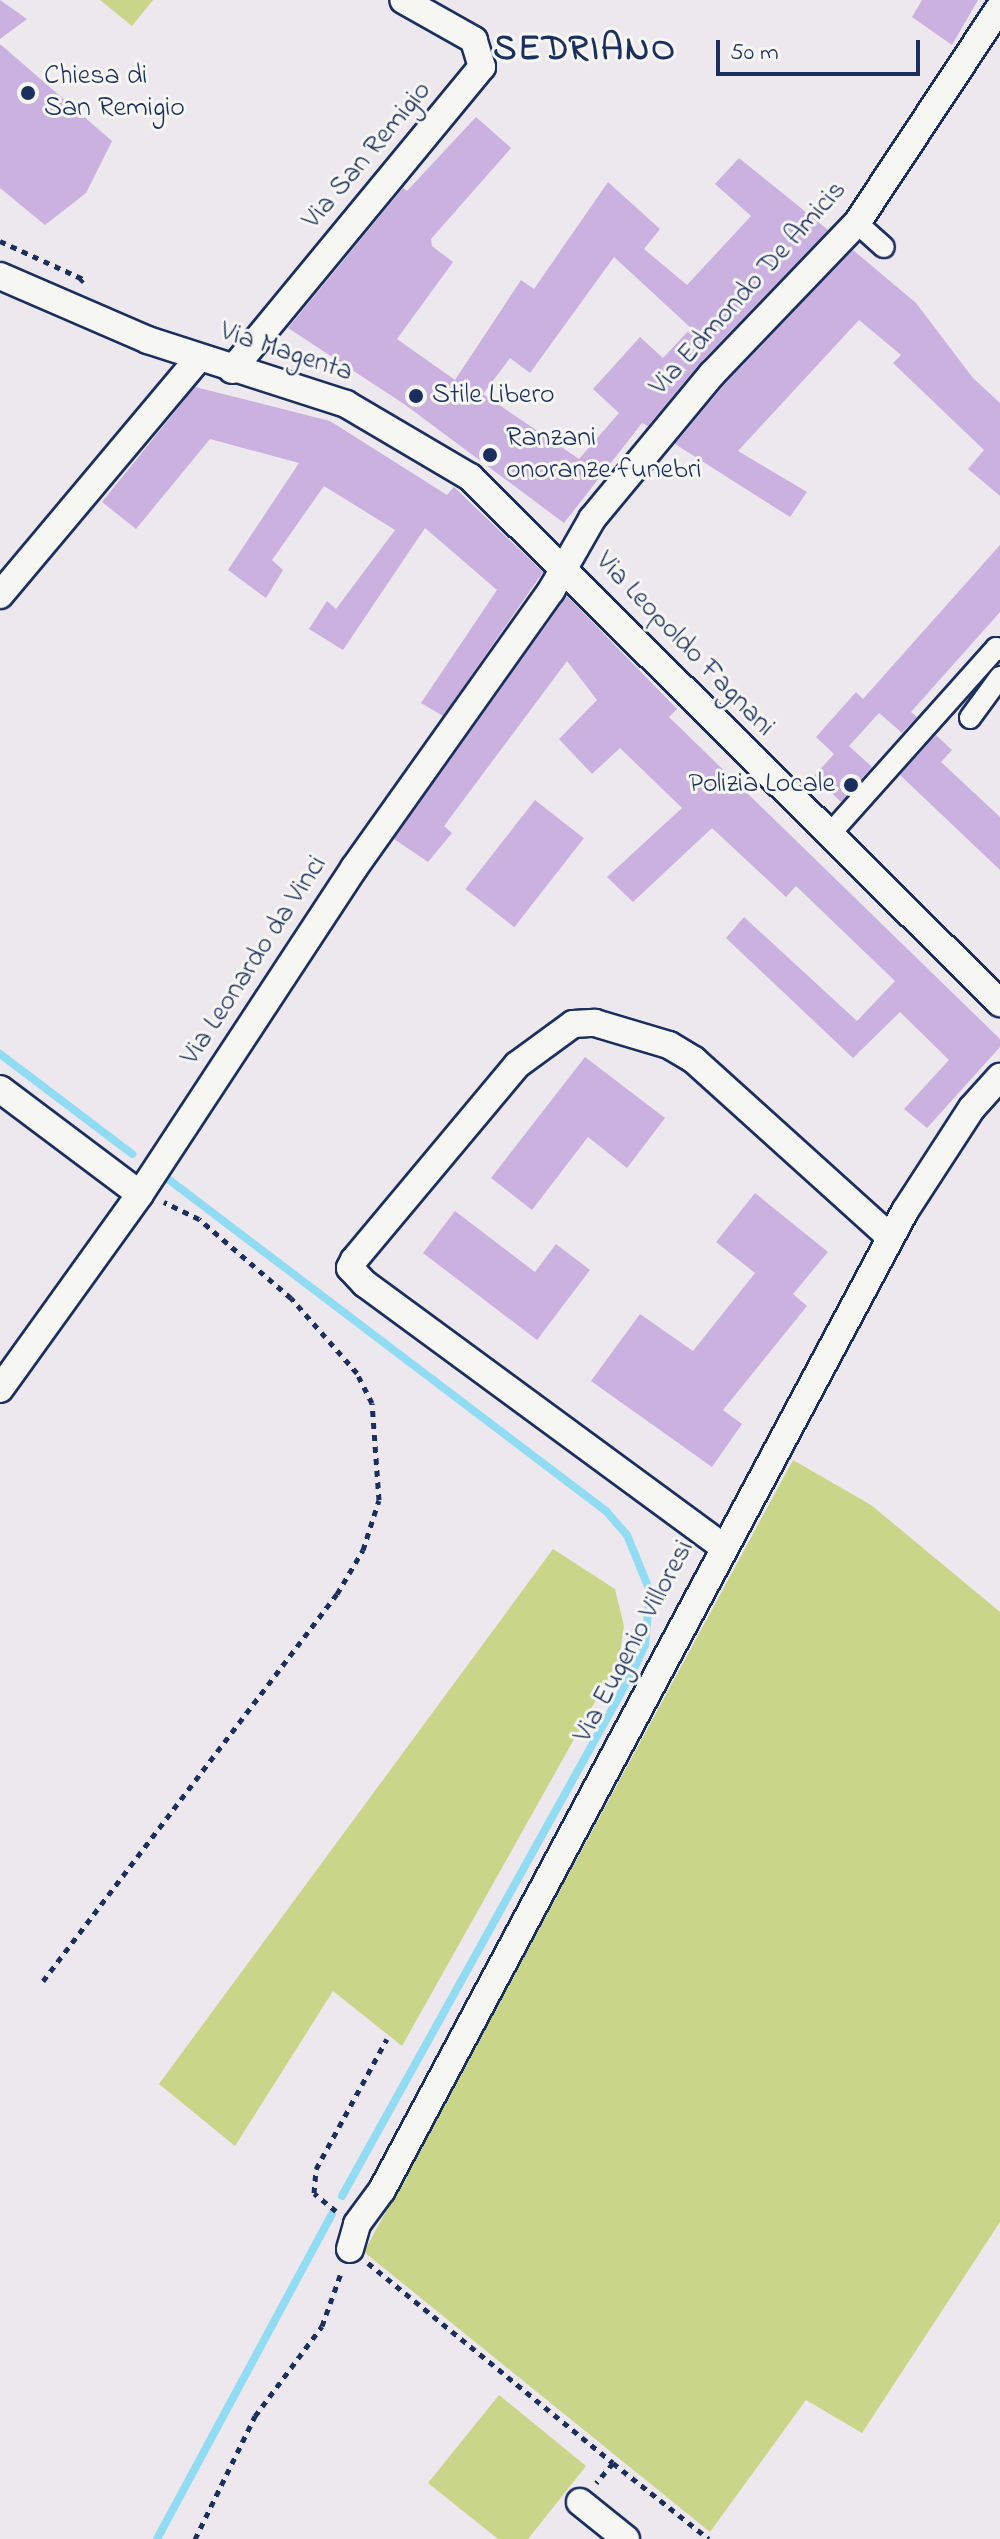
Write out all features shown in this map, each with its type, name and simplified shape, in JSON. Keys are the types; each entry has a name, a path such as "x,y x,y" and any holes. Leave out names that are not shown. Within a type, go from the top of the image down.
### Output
{"street":[{"name":"Via San Remigio","path":"232,370 255,326 482,67 474,40 403,0"},
{"name":"Via Edmondo De Amicis","path":"562,567 592,519 712,374 857,223 1000,7"},
{"path":"857,223 884,247"},
{"name":"Via Magenta","path":"0,276 199,358 346,404 470,477 562,567"},
{"path":"0,595 199,358"},
{"name":"Via Leopoldo Fagnani","path":"562,567 1000,1003"},
{"name":"Via Leonardo da Vinci","path":"0,1389 140,1194 354,868 551,591 562,567"},
{"path":"829,835 996,648 1000,650"},
{"path":"970,718 1000,677"},
{"path":"722,1546 365,1284 350,1268 354,1260 517,1065 561,1031 584,1024 669,1045 694,1060 890,1237"},
{"name":"Via Eugenio Villoresi","path":"353,2236 382,2190 722,1546 890,1237 972,1108 1000,1077"},
{"path":"0,1089 140,1194"},
{"path":"580,2502 626,2539"}],"path":[{"path":"0,241 83,279"},
{"path":"43,1981 337,1594 363,1550 379,1500 372,1403 339,1349 291,1298 199,1219 140,1194"},
{"path":"387,2039 313,2184 322,2202 353,2236 613,2463 709,2539"},
{"path":"195,2539 255,2416 322,2326 353,2236"},
{"path":"580,2502 613,2463"}],"green space":[{"path":"100,0 153,0 132,26"},
{"path":"793,1460 871,1505 1000,1612 1000,2222 862,2433 806,2400 710,2532 364,2252"},
{"path":"553,1549 615,1589 624,1626 619,1659 402,2046 333,1991 235,2146 159,2084"},
{"path":"499,2395 586,2466 528,2539 498,2539 428,2483"}],"building":[{"name":"Chiesa di San Remigio","path":"0,0 27,19 0,39"},
{"path":"922,0 978,0 952,45 912,17"},
{"name":"Chiesa di San Remigio","path":"0,44 112,141 86,193 45,225 0,188"},
{"path":"476,117 511,148 431,239 432,246 453,262 397,339 455,380 521,280 534,289 608,182 660,229 644,249 687,285 751,216 715,184 739,158 828,230 700,363 648,426 642,423 564,523 404,404 288,328 403,188 407,191","holes":["614,257 691,328 663,358 640,337 593,389 619,413 579,459 483,394 510,358 530,373"]},
{"path":"853,250 916,303 973,378 1000,403 1000,496 968,469 984,450 893,363 901,355 859,320 738,451 807,492 790,517 675,444 724,385"},
{"path":"195,387 330,421 447,495 454,487 543,572 443,716 421,703 497,590 425,528 343,650 309,629 327,601 336,609 395,530 324,486 272,560 283,570 266,598 228,570 299,463 210,439 136,529 102,502"},
{"path":"1000,545 1000,612 911,712 917,717 902,733 879,713 849,746 872,767 841,802 814,776 834,754 816,737 856,692 863,699"},
{"path":"567,596 677,709 669,717 1000,1039 1000,1047 927,1128 904,1109 949,1060 900,1012 853,1058 726,938 744,917 857,1021 895,981 796,886 786,897 712,828 633,902 607,877 682,808 620,748 592,774 559,739 597,700 567,661 444,826 452,833 428,862 394,839"},
{"path":"936,735 952,750 941,762 1000,817 1000,870 900,775"},
{"path":"535,800 584,838 514,927 465,889"},
{"path":"585,1057 665,1118 627,1168 588,1137 532,1210 491,1178"},
{"path":"755,1193 828,1252 793,1294 807,1306 723,1410 742,1424 712,1467 591,1381 640,1314 693,1351 755,1273 716,1242"},
{"path":"455,1211 535,1272 556,1244 590,1270 537,1340 423,1253"}],"waterway":[{"path":"0,1054 132,1154"},
{"path":"168,1179 606,1511 627,1535 650,1591 645,1645 632,1673 342,2196"},
{"path":"157,2539 332,2214"}],"place":[{"name":"Chiesa di San Remigio","path":"28,93"},
{"name":"Stile Libero","path":"416,396"},
{"name":"Ranzani onoranze funebri","path":"490,455"},
{"name":"Polizia Locale","path":"851,785"}],"district":[{"name":"SEDRIANO","path":"585,51"}]}
